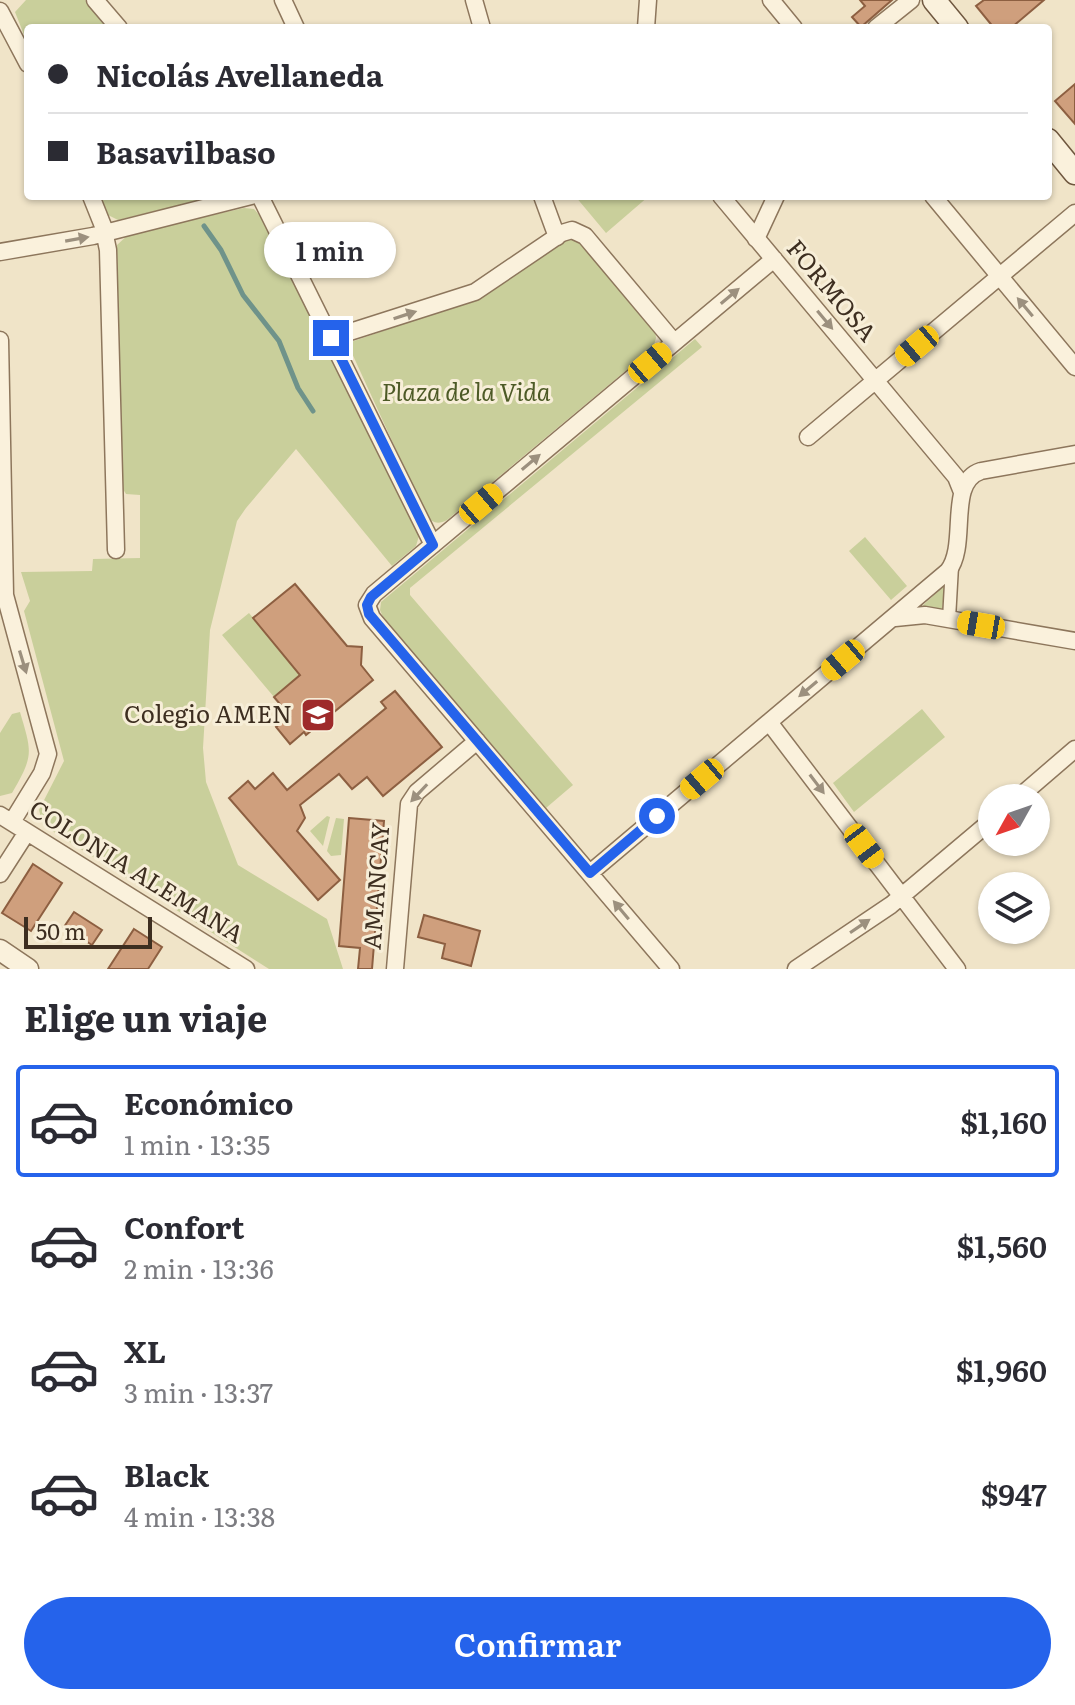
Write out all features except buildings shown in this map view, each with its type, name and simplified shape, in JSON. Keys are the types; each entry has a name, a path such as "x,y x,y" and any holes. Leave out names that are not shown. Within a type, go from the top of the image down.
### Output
{"main road":[{"path":"934,0 954,24"},
{"path":"1052,145 1075,173"}],"street":[{"path":"12,0 0,10 24,56"},
{"path":"95,0 116,24"},
{"path":"283,0 294,24"},
{"path":"474,0 481,24"},
{"path":"646,24 648,0"},
{"path":"771,0 791,24"},
{"path":"881,24 911,0"},
{"path":"93,200 105,233 116,550"},
{"path":"0,252 105,233 235,200"},
{"path":"262,200 433,545"},
{"path":"543,200 557,237"},
{"name":"FORMOSA","path":"724,200 956,477 962,492"},
{"path":"756,239 774,200"},
{"path":"936,200 1075,367"},
{"path":"808,437 1075,213"},
{"path":"331,338 475,292 572,230 583,233 674,342"},
{"path":"671,969 372,618 367,605 374,594 774,259"},
{"path":"0,340 4,612 47,742 48,754 42,773 6,819"},
{"path":"949,619 952,566 966,481 978,472 1075,454"},
{"path":"590,873 952,566"},
{"path":"891,619 914,614 1075,641"},
{"path":"769,722 957,969"},
{"name":"AMANCAY","path":"395,969 409,804 417,792 477,741"},
{"path":"1034,784 1075,749"},
{"name":"COLONIA ALEMANA","path":"6,819 246,969"},
{"path":"0,874 27,832"},
{"path":"796,969 902,896 978,832"},
{"path":"0,950 28,969"}],"green space":[{"path":"26,0 85,0 106,24 24,24 24,35 15,12"},
{"path":"101,200 200,200 118,220 108,215"},
{"path":"578,200 644,200 606,233"},
{"path":"244,208 254,209 261,217 419,536 416,546 392,566 296,449 237,521 210,630 203,748 206,782 238,865 327,919 343,969 269,969 43,825 39,810 64,761 24,611 30,601 21,572 92,571 93,559 140,558 140,495 126,494 121,486 117,245 129,234"},
{"name":"Plaza de la Vida","path":"566,238 576,238 655,331 653,348 447,520 433,521 426,515 350,349 351,342 470,301"},
{"path":"695,339 702,347 410,588 410,595 573,785 546,808 383,617 381,602"},
{"path":"865,537 907,586 891,600 849,551"},
{"path":"943,587 942,609 921,607"},
{"path":"249,613 300,675 274,697 222,635"},
{"path":"922,709 945,737 854,812 833,783"},
{"path":"20,712 29,754 12,793 0,796 0,733 12,714"},
{"path":"327,816 330,817 323,846 310,831"},
{"path":"336,818 344,819 341,855 331,856 327,851"}],"waterway":[{"path":"204,226 221,250 243,295 279,341 298,388 313,411"}],"place":[{"name":"Colegio AMEN","path":"318,715"}],"route":[{"path":"331,338 433,545 371,597 367,605 369,614 590,873 657,816"}]}
